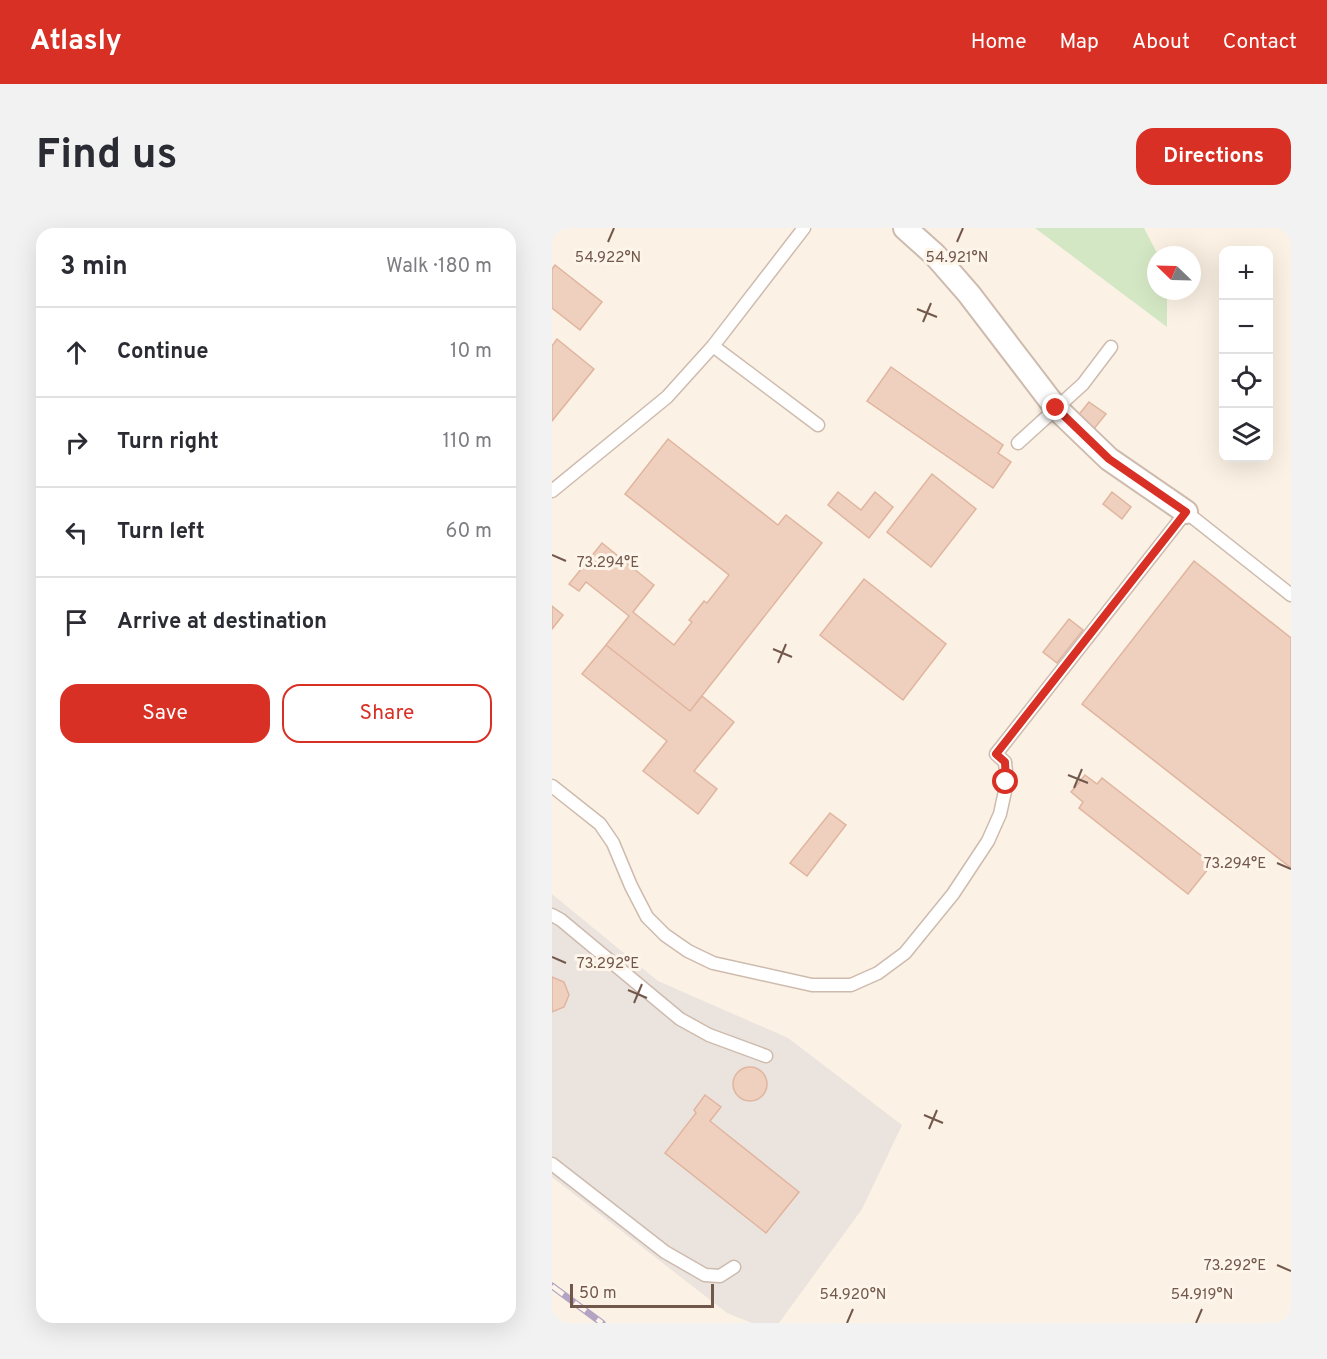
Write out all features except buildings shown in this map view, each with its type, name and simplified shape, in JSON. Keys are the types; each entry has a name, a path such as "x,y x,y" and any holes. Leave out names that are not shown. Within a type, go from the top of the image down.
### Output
{"street":[{"path":"905,228 936,255 969,294 1056,408 1109,459 1186,512"}],"lane":[{"path":"552,491 667,397 713,346 804,228"},
{"path":"713,346 818,425"},
{"path":"1018,443 1083,384 1111,347"},
{"path":"552,786 600,824 613,843 647,917 665,935 688,951 713,963 812,985 851,985 878,974 905,953 946,903 988,841 1000,814 1006,782 1005,762 996,754 1186,512 1291,595"},
{"path":"552,797 565,795"},
{"path":"552,915 680,1019 709,1035 766,1056"},
{"path":"552,1164 665,1252 705,1275 720,1276 734,1266"}],"shaded area":[{"path":"552,894 658,981 788,1038 902,1125 862,1209 779,1323 752,1323 727,1313 552,1177"}],"green space":[{"path":"1035,228 1144,228 1153,246 1147,246 1147,300 1167,300 1167,327"}],"railway":[{"path":"552,1286 602,1323"}],"route":[{"path":"1006,782 1005,762 996,754 1186,512 1109,459 1056,408"}]}
